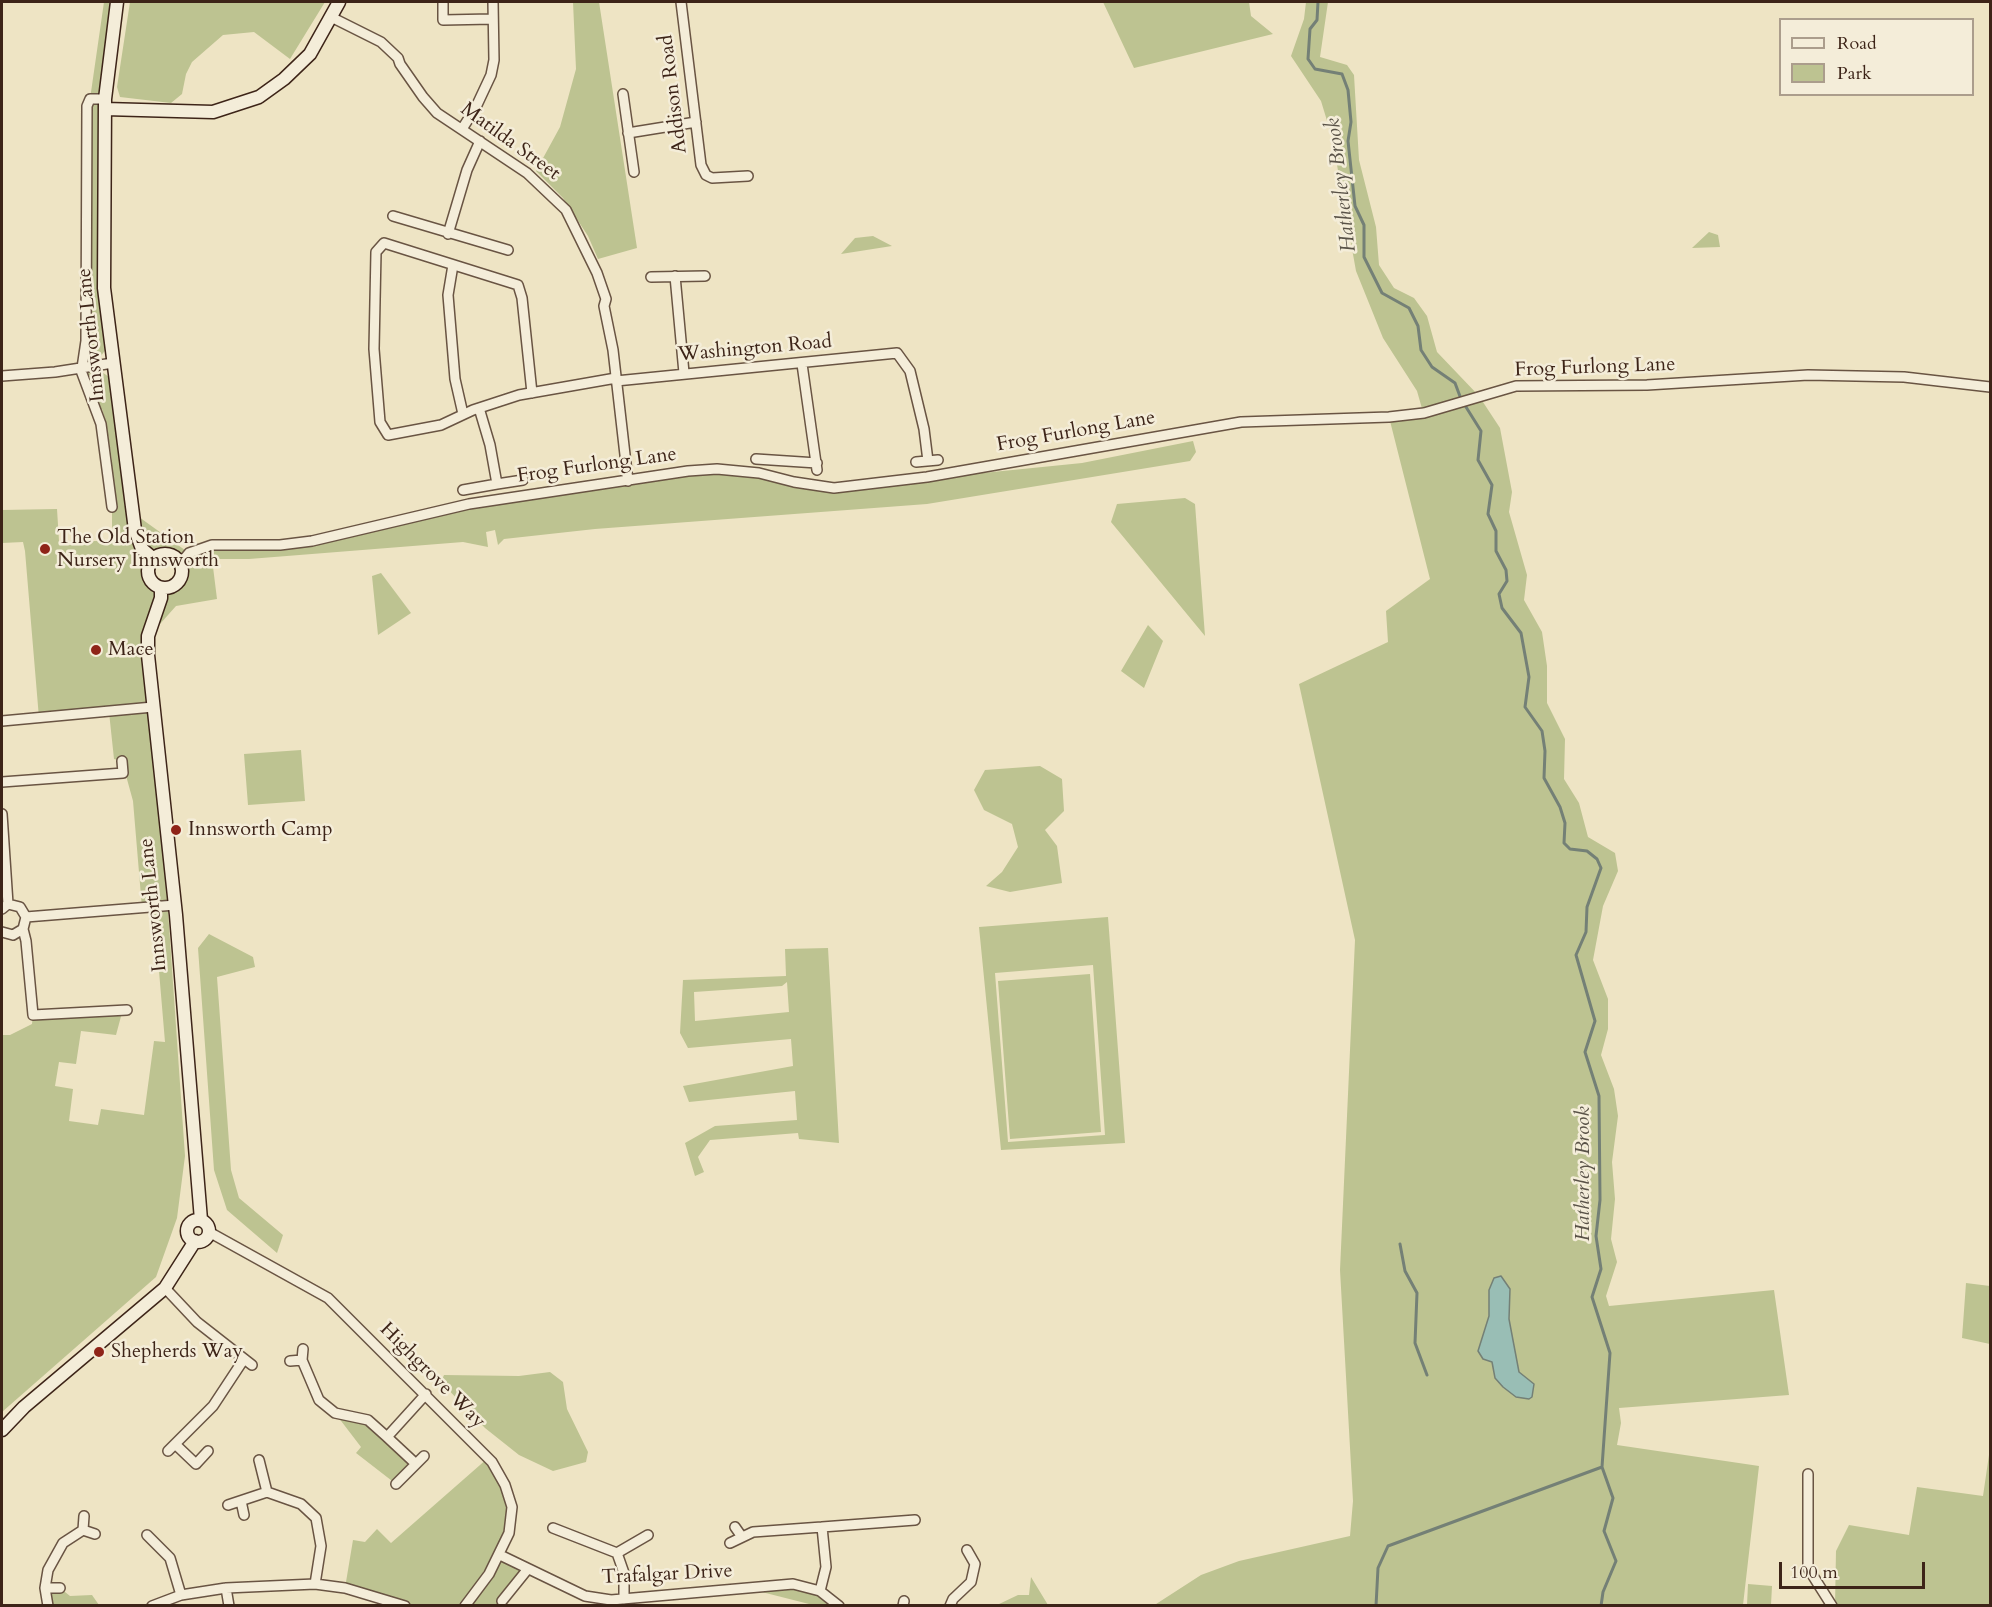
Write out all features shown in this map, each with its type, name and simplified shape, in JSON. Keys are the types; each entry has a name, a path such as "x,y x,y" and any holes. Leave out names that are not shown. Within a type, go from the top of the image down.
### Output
{"street":[{"name":"Innsworth Lane","path":"117,2 105,104 104,288 135,530 142,549 154,559"},
{"path":"105,104 201,113 241,105 272,89 294,71 310,54 339,2"},
{"path":"443,2 443,20 492,20"},
{"path":"462,129 476,107 491,75 494,60 493,2"},
{"name":"Addison Road","path":"681,2 701,165 706,175 712,178 748,176"},
{"name":"Matilda Street","path":"332,17 381,42 398,58 429,104 462,129 500,152 503,158 545,188 573,221 597,273 606,299 604,306 616,380 628,481"},
{"path":"623,94 634,172"},
{"name":"Innsworth Lane","path":"105,104 90,99 87,106 86,341 81,368 101,424 112,507"},
{"path":"628,133 696,122"},
{"path":"448,234 467,170 480,141"},
{"path":"393,216 508,250"},
{"name":"Washington Road","path":"453,265 384,243 376,252 374,349 380,422 384,432 388,435 441,425 479,408 532,393 616,380 802,364 897,353 910,370 933,460 916,462"},
{"path":"463,414 455,379 448,296 453,265 518,285 522,298 532,393"},
{"path":"675,276 684,373"},
{"path":"651,277 705,276"},
{"path":"2,376 113,363"},
{"path":"756,459 817,466 802,364"},
{"name":"Frog Furlong Lane","path":"180,564 189,553 212,545 280,545 312,541 468,504 717,469 759,473 794,482 834,488 927,477 1229,424 1389,417 1424,412 1516,386 1647,385 1808,375 1904,377 1990,387"},
{"path":"479,408 490,445 497,484"},
{"path":"463,490 523,480"},
{"path":"170,555 180,564 182,574 178,582 171,587 161,588 150,578 149,566 154,559 170,555"},
{"name":"Innsworth Lane","path":"161,588 161,598 148,636 153,707 175,905 201,1220"},
{"path":"2,722 153,707"},
{"path":"2,782 123,773 122,760"},
{"path":"2,814 5,907 20,907 26,917 22,929 26,942 33,1015 127,1010"},
{"path":"26,917 175,905"},
{"path":"2,932 13,935 22,929"},
{"path":"2,1430 24,1407 165,1288 195,1242 206,1239 209,1232 207,1224 201,1220 191,1222 187,1230 189,1237 195,1242"},
{"name":"Highgrove Way","path":"209,1232 328,1298 492,1462 505,1485 512,1508 510,1533 500,1555 465,1605"},
{"path":"165,1288 197,1322 248,1362 213,1406 171,1447 196,1464 208,1451"},
{"path":"303,1349 302,1360 319,1401 335,1413 368,1420 416,1464"},
{"path":"290,1361 302,1360"},
{"path":"387,1437 426,1394"},
{"path":"396,1484 424,1456"},
{"path":"259,1460 267,1492"},
{"path":"1808,1474 1808,1568 1832,1605"},
{"path":"228,1505 267,1492 301,1504 316,1518 321,1546 315,1584"},
{"path":"241,1501 244,1515"},
{"path":"83,1530 84,1516"},
{"path":"730,1542 753,1532 915,1520"},
{"path":"902,1521 902,1532"},
{"path":"735,1527 742,1537"},
{"path":"820,1591 826,1567 822,1527"},
{"path":"553,1528 617,1553 624,1573 624,1599"},
{"path":"83,1530 95,1534"},
{"path":"48,1605 45,1588 48,1570 63,1543 83,1530"},
{"path":"560,1543 565,1533"},
{"path":"147,1535 172,1555 181,1595"},
{"path":"617,1553 648,1535"},
{"path":"950,1605 971,1582 979,1562 967,1550"},
{"name":"Trafalgar Drive","path":"500,1555 585,1601 793,1584 820,1591 839,1605"},
{"path":"502,1601 527,1570"},
{"path":"152,1605 181,1595 226,1588 315,1584 345,1588 391,1603 405,1605"},
{"path":"45,1588 60,1588"},
{"path":"226,1588 229,1605"},
{"path":"680,1594 682,1605"}],"green space":[{"path":"104,2 117,2 108,54 107,348 97,361 89,358 90,99"},
{"path":"130,2 325,2 290,59 254,32 223,35 192,62 186,74 182,94 171,103 120,97 117,87"},
{"path":"573,2 599,2 637,248 598,259 588,236 563,198 536,171 560,127 576,69"},
{"path":"1103,2 1249,2 1251,16 1273,34 1134,68"},
{"path":"1306,2 1328,2 1320,57 1347,65 1354,75 1359,160 1376,227 1379,265 1394,288 1414,298 1427,316 1437,352 1479,396 1500,428 1512,492 1509,512 1527,575 1524,600 1542,632 1547,666 1547,703 1565,739 1564,779 1579,803 1588,837 1615,853 1618,871 1603,906 1593,960 1608,999 1608,1029 1601,1055 1614,1089 1618,1116 1612,1162 1615,1199 1611,1239 1617,1262 1606,1296 1609,1306 1774,1290 1789,1395 1619,1408 1621,1423 1617,1445 1759,1466 1743,1605 1153,1606 1201,1575 1239,1561 1350,1536 1353,1501 1340,1270 1355,940 1299,684 1388,642 1386,611 1430,579 1389,417 1423,412 1417,391 1383,338 1356,271 1332,137 1321,101 1291,56 1304,19"},
{"path":"1709,232 1718,235 1720,247 1692,248"},
{"path":"873,236 892,246 841,254 855,238"},
{"path":"99,370 112,379 127,493 123,494 126,513 132,512 189,553 212,545 280,545 469,504 717,469 834,488 1082,463 1193,441 1196,452 1190,461 927,504 595,529 504,539 498,545 495,530 486,532 488,547 463,542 249,559 212,559 217,599 176,606 160,624 152,621 148,636 175,905 142,908 133,801 122,761 114,759 109,712 39,718 25,551 23,542 2,543 2,510 57,509 59,541 112,541 112,507 118,506 114,500 113,473 110,473 108,460 112,460 106,422 102,409 98,410 86,373","holes":["170,555 178,560 182,567 181,577 173,586 158,586 150,577 149,566 159,556"]},
{"path":"1185,498 1195,504 1205,636 1111,522 1117,504"},
{"path":"381,573 411,613 378,635 372,576"},
{"path":"1148,625 1163,641 1144,688 1121,671"},
{"path":"301,750 305,801 248,805 244,754"},
{"path":"1040,766 1062,779 1064,811 1045,830 1057,846 1062,883 1010,892 986,886 1002,872 1018,847 1012,824 984,810 974,790 985,770"},
{"path":"168,911 185,1156 177,1218 156,1277 2,1412 2,1035 10,1035 32,1024 33,1015 123,1009 116,1035 81,1031 76,1064 59,1062 55,1086 73,1089 69,1121 98,1125 101,1109 144,1115 154,1041 165,1042 154,912"},
{"path":"1108,917 1125,1143 1001,1150 979,927","holes":["1093,965 1105,1135 1008,1142 995,973"]},
{"path":"209,934 253,957 255,967 217,977 231,1170 239,1198 283,1235 277,1253 227,1210 214,1170 198,948"},
{"path":"828,948 839,1143 799,1139 798,1133 710,1140 698,1157 704,1172 695,1176 685,1143 715,1126 797,1120 795,1091 689,1102 683,1086 793,1066 791,1039 688,1048 680,1033 683,980 786,976 785,949","holes":["787,982 789,1012 695,1021 694,992 782,986"]},
{"path":"1090,974 1101,1132 1010,1139 998,981"},
{"path":"1966,1283 1990,1286 1990,1344 1962,1338"},
{"path":"550,1372 563,1382 567,1409 588,1452 586,1462 553,1471 519,1455 485,1428 441,1382 444,1375 519,1376"},
{"path":"335,1413 368,1420 416,1464 396,1484 356,1453 361,1447"},
{"path":"1990,1448 1990,1605 1835,1606 1836,1551 1849,1525 1909,1535 1917,1487 1983,1496"},
{"path":"488,1458 512,1507 500,1555 527,1570 500,1605 405,1605 345,1588 353,1540 365,1542 377,1529 391,1543"},
{"path":"1031,1577 1048,1605 997,1605 1018,1595 1029,1595"},
{"path":"793,1584 820,1591 839,1605 813,1605 746,1588"},
{"path":"1748,1584 1772,1586 1771,1605 1747,1605"},
{"path":"45,1588 60,1588 70,1596 92,1595 99,1605 48,1605"}],"water":[{"path":"1501,1276 1510,1289 1509,1319 1519,1372 1534,1384 1532,1397 1529,1399 1516,1397 1503,1387 1495,1378 1492,1362 1483,1359 1478,1351 1489,1316 1489,1290 1494,1278"}],"waterway":[{"name":"Hatherley Brook","path":"1318,2 1317,20 1310,29 1308,59 1315,69 1342,74 1348,90 1351,122 1348,141 1355,206 1364,225 1364,257 1382,293 1409,308 1418,326 1421,350 1432,367 1455,383 1461,399 1481,431 1478,460 1492,485 1488,514 1496,531 1496,551 1506,570 1507,581 1499,594 1502,608 1521,633 1529,677 1525,707 1542,731 1545,751 1544,778 1560,807 1565,823 1564,843 1570,849 1587,851 1597,859 1601,868 1587,907 1586,932 1576,955 1595,1021 1585,1052 1599,1096 1600,1200 1596,1236 1601,1269 1592,1297 1610,1353 1602,1467 1613,1498 1604,1531 1616,1561 1603,1592 1601,1606"},
{"path":"1400,1244 1405,1271 1417,1293 1415,1343 1427,1375"},
{"path":"1376,1606 1378,1568 1388,1546 1602,1467"}],"place":[{"name":"The Old Station Nursery Innsworth","path":"45,549"},
{"name":"Mace","path":"96,650"},
{"name":"Innsworth Camp","path":"176,830"},
{"name":"Shepherds Way","path":"99,1352"}]}
